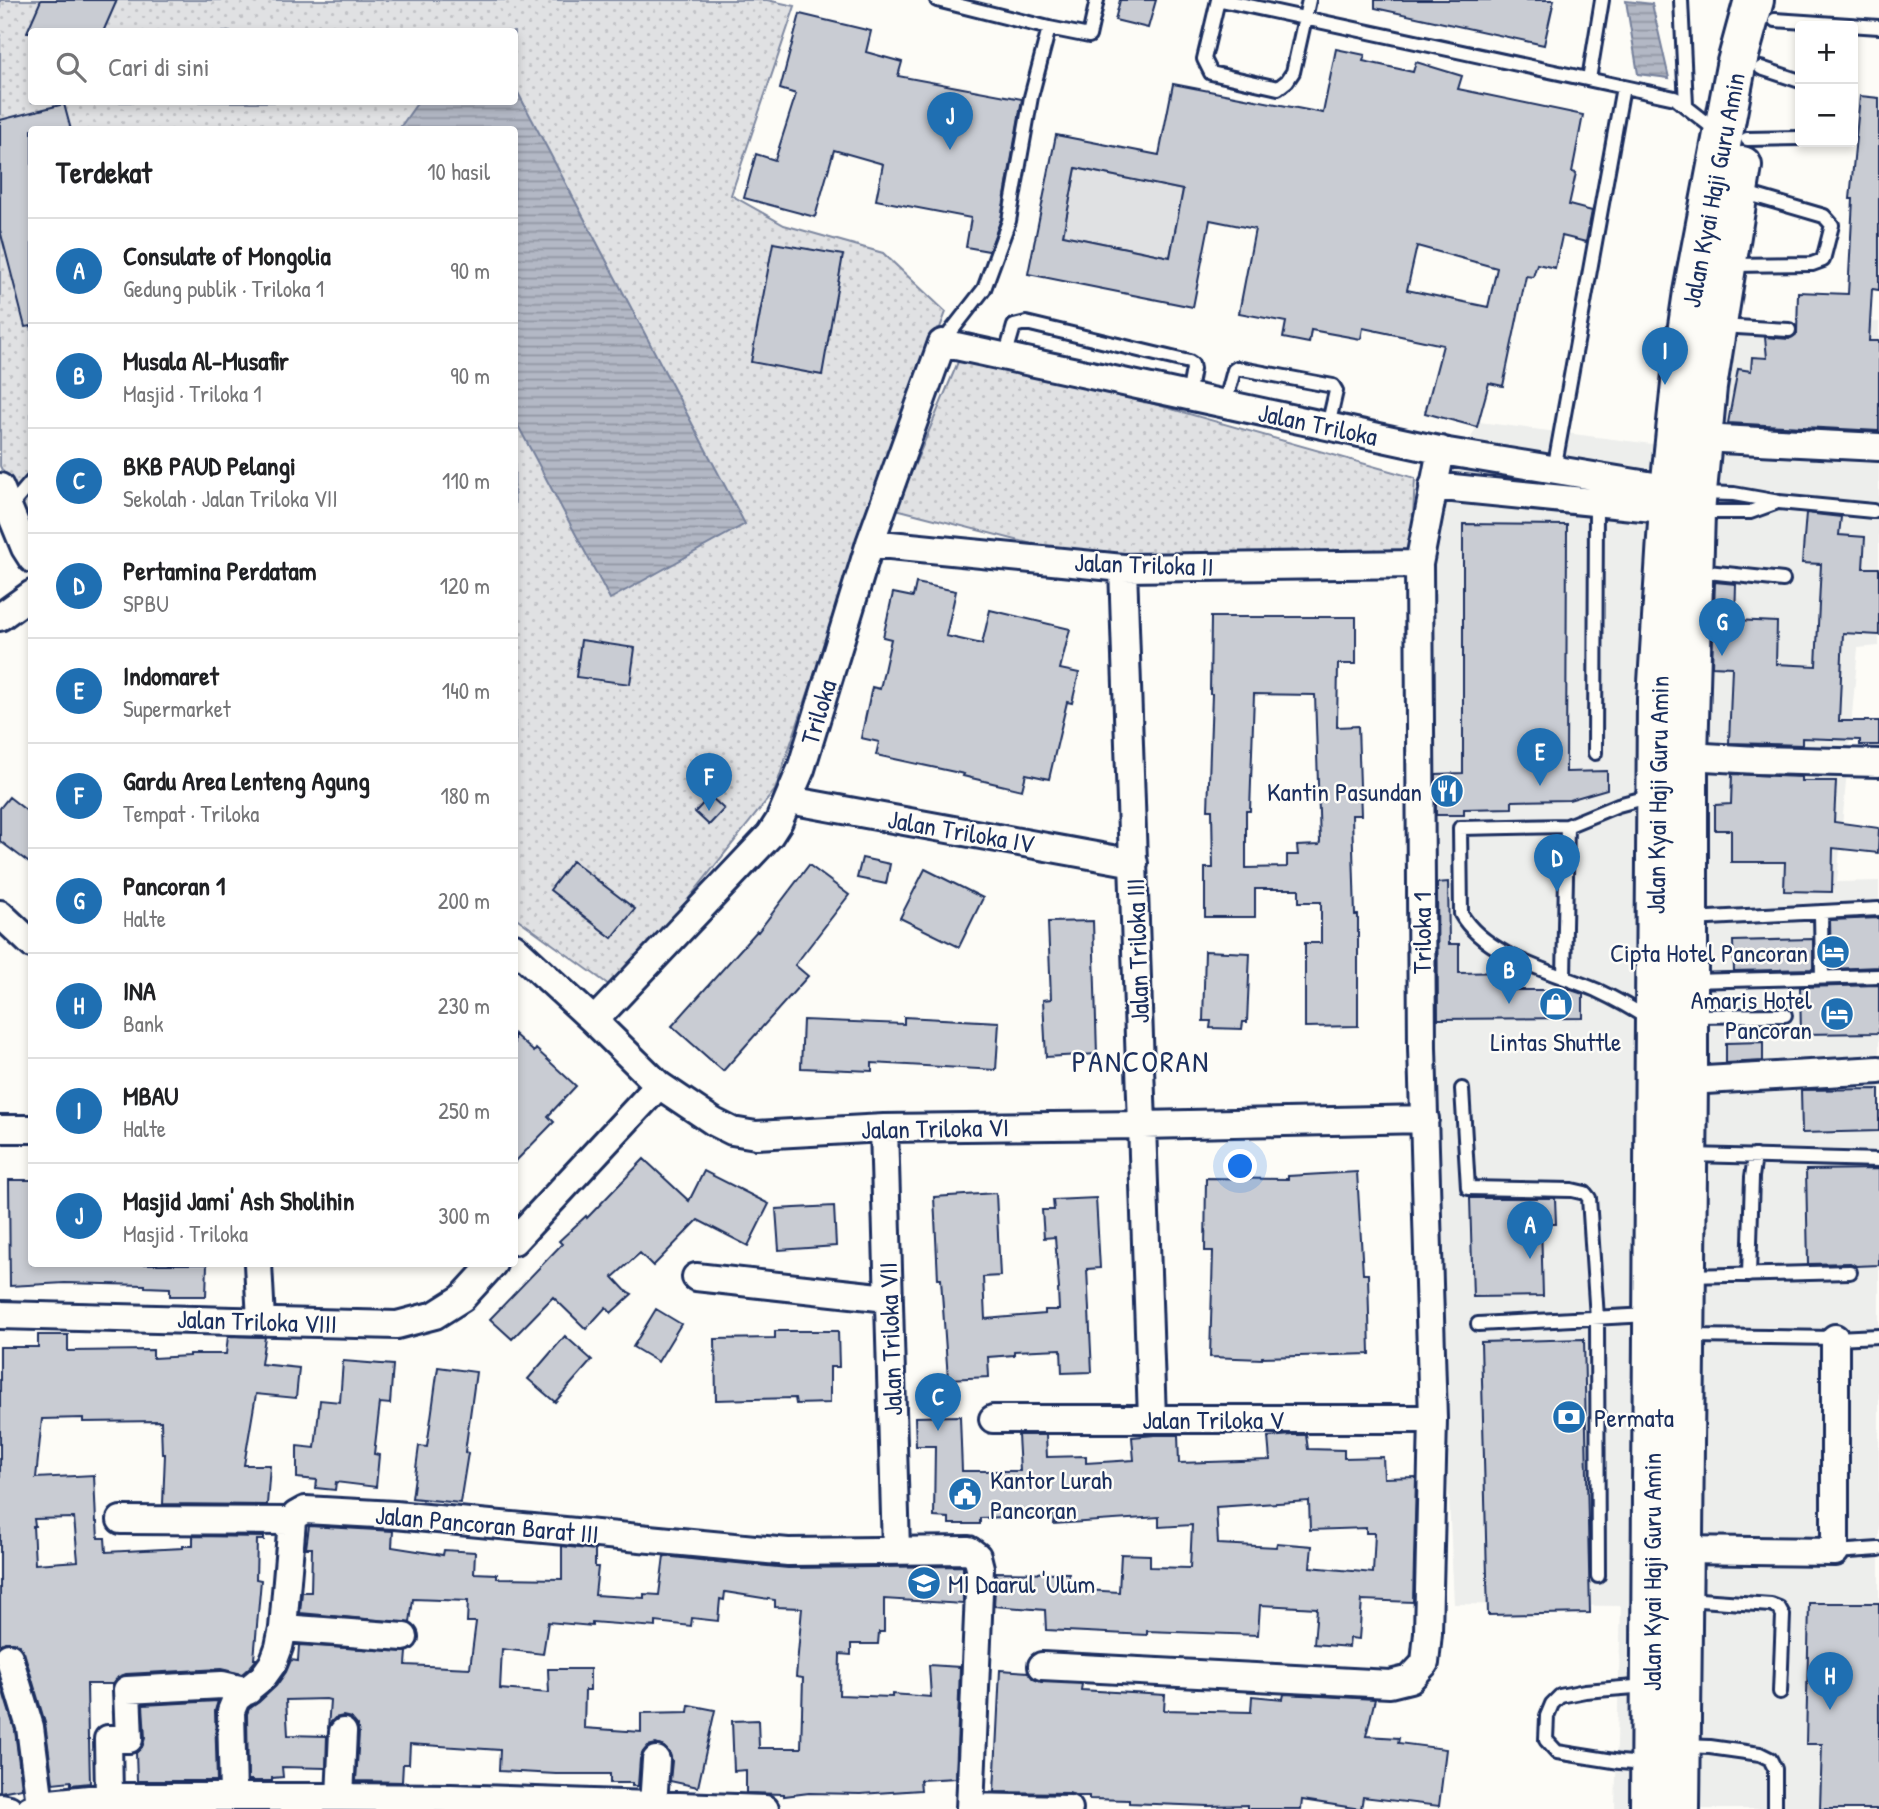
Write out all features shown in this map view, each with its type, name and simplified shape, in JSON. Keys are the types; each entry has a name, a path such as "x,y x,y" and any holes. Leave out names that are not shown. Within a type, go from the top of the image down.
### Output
{"main road":[{"name":"Jalan Kyai Haji Guru Amin","path":"1680,1809 1648,1759 1682,1599 1688,1081 1667,1009 1649,796 1684,354 1693,292 1734,138 1761,68 1762,4"},
{"name":"Jalan Kyai Haji Guru Amin","path":"1650,1809 1648,1759 1637,1687 1643,1316 1667,1009 1687,919 1688,756 1694,570 1674,500 1701,438 1738,191 1734,138 1736,66 1762,4"}],"street":[{"name":"Jalan Triloka","path":"942,343 1441,450 1553,470 1609,496"},
{"name":"Triloka","path":"594,1021 770,835 779,821 805,755 870,543 942,343"},
{"path":"1701,438 1879,447"},
{"name":"Triloka 1","path":"1042,1666 1390,1684 1410,1679 1425,1663 1433,1419 1422,1035 1419,564 1441,450"},
{"name":"Jalan Triloka","path":"1433,486 1674,500"},
{"path":"4,498 28,553"},
{"name":"Jalan Triloka II","path":"870,543 1123,568 1419,564"},
{"name":"Jalan Triloka III","path":"1123,568 1152,1419"},
{"path":"0,618 28,597"},
{"path":"1688,756 1879,763"},
{"name":"Jalan Triloka IV","path":"789,800 1134,863"},
{"path":"0,914 28,940"},
{"name":"Jalan Triloka VI","path":"518,951 659,1085 732,1131 755,1135 884,1128 1425,1119"},
{"path":"1688,1081 1879,1070"},
{"path":"518,1237 659,1085"},
{"name":"Jalan Triloka VII","path":"884,1128 896,1550"},
{"path":"0,1129 28,1129"},
{"path":"258,1267 261,1320"},
{"name":"Jalan Triloka VIII","path":"0,1315 397,1325 435,1315 462,1298 491,1267"},
{"path":"696,1277 888,1298"},
{"path":"1682,1550 1835,1552 1835,1338"},
{"name":"Jalan Triloka V","path":"993,1419 1433,1419"},
{"name":"Jalan Pancoran Barat III","path":"121,1520 292,1521 305,1510 382,1514 788,1552 969,1550 977,1556 980,1568 970,1808"},
{"path":"233,1796 231,1711 236,1699 263,1677 273,1663 283,1628 292,1521"},
{"path":"283,1628 404,1637"},
{"path":"9,1657 30,1727 35,1806 108,1797 233,1796 340,1797 507,1805 765,1809"},
{"path":"108,1797 107,1739 129,1739 127,1690 222,1685 248,1690"},
{"path":"340,1797 343,1732"},
{"path":"646,1806 656,1760"},
{"path":"0,1807 9,1809"},
{"path":"970,1808 1069,1809"}],"lane":[{"path":"937,0 1089,36 1097,0"},
{"path":"1309,0 1304,18 1293,72 1278,88 1211,73 1203,59 1220,0 1304,18 1589,79 1628,88 1680,102 1734,138 1795,138"},
{"path":"1589,79 1602,0"},
{"path":"1680,102 1681,0"},
{"path":"1762,4 1879,27"},
{"path":"942,343 984,289 1009,221 1031,97 1049,28"},
{"path":"1761,68 1795,79"},
{"path":"1553,470 1628,88"},
{"path":"1727,265 1812,264 1823,260 1832,225 1824,216 1738,191"},
{"path":"1005,357 1014,326 1026,323 1189,362 1193,369 1188,396"},
{"path":"1716,326 1789,330"},
{"path":"1225,404 1234,370 1237,368 1333,386 1336,391 1328,426"},
{"path":"4,498 28,483"},
{"path":"1674,500 1734,494 1779,502 1873,511"},
{"path":"1595,753 1609,496"},
{"path":"1674,500 1750,512 1779,502"},
{"path":"1694,570 1783,580"},
{"path":"1649,796 1618,805 1567,826 1460,828 1461,914 1485,941 1521,960 1599,992 1667,1009 1785,1015"},
{"path":"1564,977 1567,826"},
{"path":"1687,919 1879,909"},
{"path":"1821,912 1822,978"},
{"path":"1667,1009 1822,978 1879,976"},
{"path":"1462,1089 1468,1188 1572,1190 1588,1195 1597,1318 1598,1576"},
{"path":"1687,1155 1879,1160"},
{"path":"1749,1275 1755,1156"},
{"path":"1685,1276 1850,1272"},
{"path":"1478,1324 1643,1316"},
{"path":"1684,1336 1879,1336"},
{"path":"1835,1552 1879,1549"},
{"path":"1682,1599 1771,1605 1779,1608 1783,1615 1780,1692"},
{"path":"1637,1687 1560,1696 1552,1704 1547,1716 1546,1740 1558,1752 1648,1759 1710,1747 1760,1754 1770,1759 1775,1769 1775,1809"}],"shaded area":[{"path":"0,0 767,0 795,6 731,195 784,225 883,253 946,312 869,514 775,790 616,990 518,919 518,126 28,126 28,522 0,466"},
{"path":"1626,1 1652,4 1669,78 1638,74"},
{"path":"518,93 745,524 610,599 518,426 518,126 401,126 416,105 518,105"},
{"path":"1076,168 1183,190 1170,257 1063,235"},
{"path":"1879,322 1879,646 1858,648 1837,882 1879,881 1879,1740 1874,1809 1615,1809 1621,1606 1454,1604 1426,1015 1424,532 1479,422 1660,445 1675,331"},
{"path":"963,350 1415,478 1411,554 1168,579 896,509"}],"building":[{"path":"41,0 117,0 105,28 29,28"},
{"path":"1120,0 1156,0 1148,28 1115,20"},
{"path":"1375,0 1554,0 1544,45 1375,8"},
{"path":"800,14 871,31 866,52 902,62 898,76 1022,99 1001,219 989,251 966,247 971,218 876,200 883,164 834,150 815,217 744,198 756,154 775,160 796,94 780,89"},
{"path":"1336,49 1365,55 1363,61 1413,72 1416,62 1462,76 1458,89 1583,115 1572,172 1576,173 1569,205 1592,211 1586,242 1562,236 1555,268 1537,264 1533,277 1526,276 1503,386 1489,383 1477,427 1425,413 1443,345 1363,328 1361,339 1311,330 1309,343 1283,338 1286,322 1239,313 1255,229 1210,220 1193,307 1028,274 1056,135 1159,155 1173,84 1323,113","holes":["1076,168 1183,190 1170,257 1063,235","1417,246 1497,268 1488,307 1407,290"]},
{"path":"1860,96 1879,98 1879,290 1872,289 1869,341 1879,341 1879,431 1728,423 1738,369 1751,371 1752,357 1767,358 1765,337 1789,339 1797,334 1798,292 1848,294 1853,199 1850,199 1855,147 1858,147"},
{"path":"64,105 70,126 28,126 28,327 25,327 0,230 0,120"},
{"path":"773,243 843,255 822,375 751,362"},
{"path":"1806,513 1841,517 1839,535 1865,537 1863,568 1879,568 1879,635 1843,633 1839,721 1879,721 1879,745 1860,745 1860,740 1802,738 1802,745 1729,743 1732,667 1712,666 1715,582 1736,584 1735,620 1777,622 1776,664 1816,666 1821,564 1802,563"},
{"path":"1463,524 1567,525 1566,772 1607,771 1607,789 1569,800 1512,801 1512,808 1464,809 1464,815 1436,815 1436,774 1463,773"},
{"path":"916,583 956,591 946,636 982,644 990,610 1070,629 1060,669 1079,673 1072,703 1067,702 1049,779 1026,774 1022,790 876,755 879,742 861,738 872,687 880,689 891,639 883,637 893,593 913,597"},
{"path":"1211,617 1356,617 1356,664 1338,664 1337,727 1358,726 1361,815 1352,815 1355,915 1358,915 1358,1026 1305,1027 1305,943 1321,943 1321,902 1299,902 1299,889 1255,889 1255,917 1205,917 1205,868 1213,868 1212,810 1208,810","holes":["1254,694 1315,695 1319,845 1297,846 1298,855 1287,855 1287,867 1246,868 1246,811 1250,811"]},
{"path":"581,640 635,648 630,684 576,677"},
{"path":"1732,774 1802,777 1802,781 1836,781 1834,822 1879,828 1878,853 1833,848 1832,892 1784,891 1785,862 1731,862 1731,830 1715,830 1715,805 1731,804"},
{"path":"710,796 724,809 709,825 695,812"},
{"path":"9,797 28,812 28,862 0,841 0,808"},
{"path":"862,858 890,864 886,884 857,878"},
{"path":"572,861 635,909 612,938 550,890"},
{"path":"809,865 849,895 795,965 808,976 723,1071 672,1026 758,932"},
{"path":"925,869 983,898 959,947 900,918"},
{"path":"1448,882 1449,944 1459,944 1459,973 1509,972 1509,990 1571,990 1583,994 1583,1018 1438,1019 1437,883"},
{"path":"1879,918 1879,967 1831,969 1830,920"},
{"path":"1093,921 1097,1054 1046,1057 1043,1000 1051,999 1048,922"},
{"path":"1813,939 1813,969 1734,971 1733,941"},
{"path":"1205,951 1250,953 1247,1022 1243,1022 1242,1029 1210,1028 1211,1021 1203,1021"},
{"path":"1879,985 1879,1033 1801,1034 1800,987"},
{"path":"904,1017 999,1022 996,1070 872,1063 872,1071 801,1068 803,1020 904,1024"},
{"path":"518,1038 534,1052 536,1049 576,1086 548,1116 554,1122 518,1159"},
{"path":"1763,1042 1763,1061 1726,1063 1726,1043"},
{"path":"1879,1089 1879,1131 1802,1133 1801,1090"},
{"path":"644,1159 689,1201 704,1171 769,1204 748,1246 698,1220 653,1266 640,1253 613,1277 632,1294 611,1313 606,1307 586,1329 553,1297 512,1339 490,1319 562,1244 559,1241 586,1216 587,1218"},
{"path":"1879,1169 1879,1265 1808,1264 1806,1170"},
{"path":"1357,1172 1363,1274 1368,1274 1370,1354 1262,1359 1210,1357 1213,1251 1205,1251 1206,1178 1288,1179 1288,1176"},
{"path":"9,1180 28,1180 28,1267 207,1267 206,1296 170,1296 170,1288 145,1285 65,1283 10,1286"},
{"path":"996,1193 1000,1276 983,1277 985,1319 1045,1314 1045,1310 1059,1310 1055,1237 1044,1238 1042,1210 1054,1210 1053,1200 1096,1198 1100,1268 1087,1269 1092,1372 1062,1373 1061,1349 1014,1351 1014,1355 988,1357 989,1377 948,1379 941,1279 938,1279 934,1197"},
{"path":"1470,1198 1555,1198 1556,1224 1541,1224 1543,1296 1473,1297"},
{"path":"834,1206 836,1246 779,1250 776,1209"},
{"path":"656,1309 681,1324 658,1362 633,1347"},
{"path":"775,1331 838,1331 839,1367 830,1367 830,1403 796,1404 795,1398 716,1400 715,1339 775,1338"},
{"path":"38,1335 68,1335 68,1351 153,1350 153,1358 226,1354 228,1336 265,1337 261,1364 299,1368 296,1398 256,1394 244,1465 270,1465 267,1505 163,1504 165,1454 162,1454 161,1421 83,1422 83,1418 42,1419 36,1478 94,1475 98,1538 105,1538 106,1552 183,1548 193,1546 193,1536 264,1537 264,1540 257,1540 256,1579 261,1580 254,1659 257,1659 242,1674 221,1669 126,1674 118,1677 113,1684 87,1684 90,1783 71,1785 71,1781 53,1783 45,1723 24,1652 13,1642 0,1645 0,1347 38,1347","holes":["74,1518 78,1561 35,1564 34,1519"]},
{"path":"565,1336 592,1360 555,1402 528,1379"},
{"path":"1584,1339 1590,1613 1488,1615 1481,1342"},
{"path":"343,1361 393,1365 390,1404 380,1403 374,1454 379,1455 376,1487 336,1482 335,1490 316,1488 317,1480 297,1478 297,1446 315,1448 320,1400 340,1402"},
{"path":"438,1367 476,1372 460,1503 412,1498 419,1446 427,1447"},
{"path":"960,1416 962,1471 1020,1471 1018,1435 1046,1435 1047,1457 1086,1456 1086,1463 1134,1460 1132,1437 1155,1435 1178,1435 1179,1463 1270,1460 1268,1437 1292,1435 1306,1435 1308,1449 1344,1450 1344,1458 1383,1457 1384,1478 1416,1477 1413,1602 1362,1600 1359,1639 1350,1638 1349,1647 1314,1644 1317,1608 1260,1605 1258,1635 1147,1631 1147,1635 1046,1630 1045,1610 994,1606 996,1572 1069,1573 1068,1589 1119,1592 1121,1554 1150,1555 1150,1567 1190,1568 1192,1525 1159,1527 1159,1517 1054,1524 1055,1515 980,1518 980,1524 949,1524 949,1518 934,1517 935,1446 916,1446 915,1417","holes":["1309,1501 1310,1530 1366,1528 1366,1533 1375,1533 1373,1573 1310,1567 1312,1546 1277,1543 1276,1547 1218,1544 1216,1507"]},
{"path":"309,1526 393,1531 392,1547 443,1555 444,1550 475,1552 474,1573 497,1574 497,1578 562,1579 562,1546 595,1550 595,1567 598,1567 595,1595 644,1598 644,1594 659,1595 664,1556 788,1568 963,1566 963,1604 884,1599 884,1632 879,1632 878,1644 851,1644 851,1655 840,1654 839,1695 892,1697 892,1694 931,1697 929,1665 960,1667 956,1778 920,1780 921,1790 784,1796 746,1793 746,1770 734,1771 732,1721 758,1720 759,1748 801,1748 803,1678 796,1677 802,1608 775,1607 775,1600 725,1592 724,1600 720,1599 718,1621 692,1618 691,1626 656,1622 656,1627 548,1622 543,1654 502,1649 500,1689 549,1693 548,1669 590,1669 590,1690 585,1690 584,1728 641,1732 641,1713 688,1712 689,1705 715,1710 698,1787 670,1781 670,1754 664,1747 656,1744 648,1746 640,1759 638,1786 632,1786 632,1783 610,1783 610,1774 499,1771 500,1750 410,1744 409,1764 403,1764 402,1782 356,1781 359,1733 357,1725 351,1718 343,1716 335,1718 328,1729 330,1700 326,1699 286,1700 288,1735 327,1736 326,1768 282,1767 283,1777 272,1778 272,1781 248,1780 247,1714 249,1709 276,1686 291,1660 298,1661 299,1645 407,1652 406,1665 470,1668 476,1622 467,1622 468,1601 413,1599 410,1623 300,1613 302,1592 311,1592 312,1548 306,1548"},
{"path":"1809,1603 1879,1603 1879,1809 1820,1809 1822,1744 1806,1744"},
{"path":"1000,1670 1028,1672 1033,1679 1041,1682 1082,1684 1081,1690 1165,1695 1164,1710 1251,1712 1252,1696 1283,1699 1284,1694 1375,1699 1366,1736 1399,1738 1398,1743 1446,1749 1439,1806 1363,1797 1361,1809 1302,1800 1301,1809 1247,1809 1247,1805 1129,1803 1129,1800 1089,1799 1089,1796 1069,1793 994,1792"},
{"path":"0,1682 15,1730 22,1788 0,1792"},
{"path":"218,1701 215,1711 217,1781 137,1781 136,1753 145,1738 143,1705"}],"place":[{"name":"Masjid Jami' Ash Sholihin","path":"950,150"},
{"name":"MBAU","path":"1665,385"},
{"name":"Pancoran 1","path":"1722,656"},
{"name":"Indomaret","path":"1540,786"},
{"name":"Kantin Pasundan","path":"1447,791"},
{"name":"Gardu Area Lenteng Agung","path":"709,811"},
{"name":"Pertamina Perdatam","path":"1557,892"},
{"name":"Cipta Hotel Pancoran","path":"1833,952"},
{"name":"Musala Al-Musafir","path":"1509,1004"},
{"name":"Lintas Shuttle","path":"1556,1004"},
{"name":"Amaris Hotel Pancoran","path":"1837,1014"},
{"name":"Consulate of Mongolia","path":"1530,1259"},
{"name":"Permata","path":"1569,1417"},
{"name":"BKB PAUD Pelangi","path":"938,1431"},
{"name":"Kantor Lurah Pancoran","path":"965,1494"},
{"name":"MI Daarul 'Ulum","path":"924,1583"},
{"name":"INA","path":"1830,1710"}],"district":[{"name":"PANCORAN","path":"1141,1061"}]}
